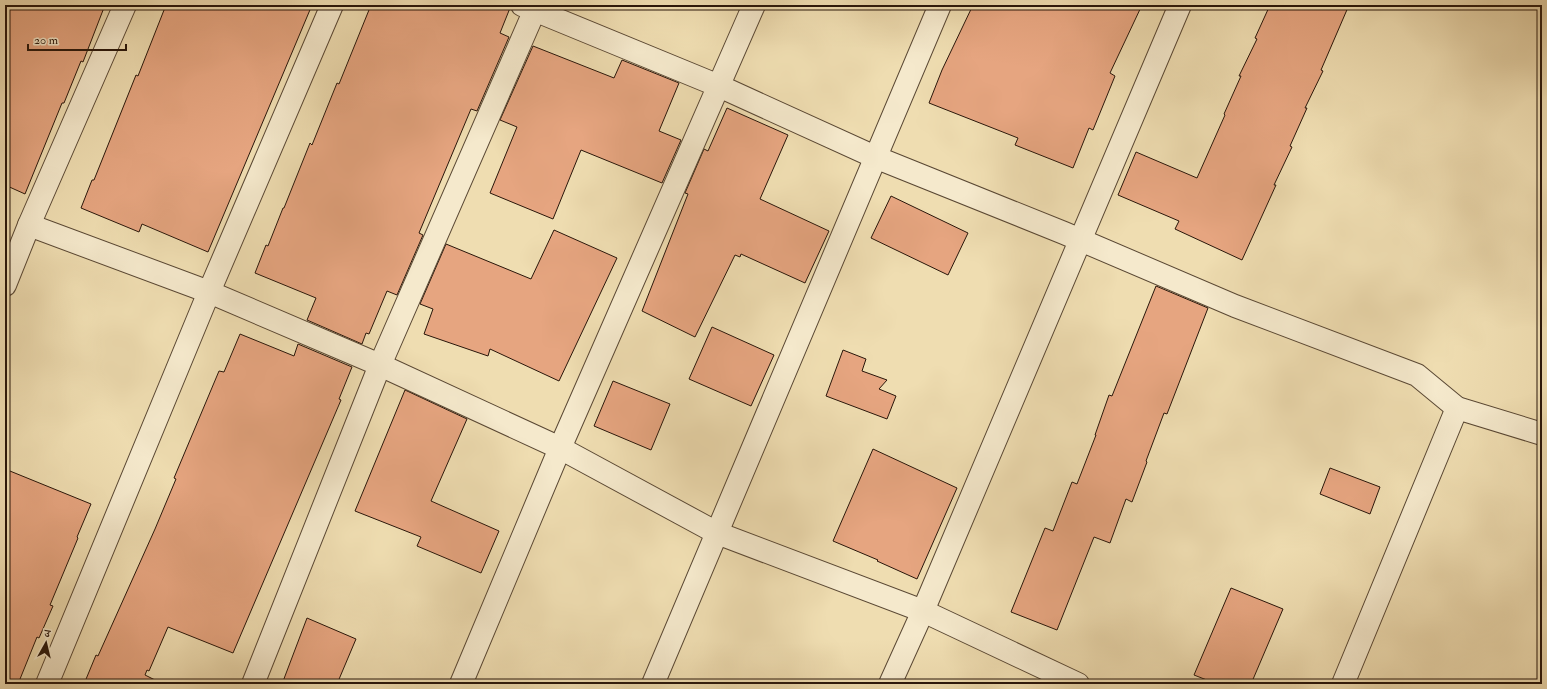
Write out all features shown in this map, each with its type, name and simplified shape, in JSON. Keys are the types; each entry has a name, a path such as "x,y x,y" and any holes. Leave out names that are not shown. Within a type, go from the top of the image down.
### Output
{"street":[{"path":"5,285 29,225 125,5"},
{"path":"47,684 209,292 332,5"},
{"path":"461,684 560,448 754,5"},
{"path":"653,684 940,5"},
{"path":"890,684 923,611 1180,5"},
{"path":"253,684 380,365 531,7 719,86 875,157 1080,240 1235,306 1417,375 1457,408 1542,434"},
{"path":"29,225 209,292 380,365 560,448 717,533 923,611 1078,684"},
{"path":"1343,684 1457,408"}],"building":[{"path":"5,5 105,5 83,62 81,61 64,103 62,103 25,194 5,185"},
{"path":"166,5 312,5 208,252 142,224 139,232 81,208 92,180 94,180 136,75 138,76"},
{"path":"371,5 510,5 510,8 500,33 509,37 477,111 471,109 419,233 423,235 397,295 387,291 369,334 366,333 362,344 307,320 316,298 255,273 266,245 268,246 310,143 312,145 337,83 339,84"},
{"path":"973,5 1142,5 1110,73 1115,76 1093,130 1089,128 1073,168 1015,145 1018,138 929,103 942,70"},
{"path":"1270,5 1349,5 1321,70 1323,71 1305,108 1307,108 1290,146 1292,147 1242,260 1175,229 1179,221 1118,195 1136,152 1197,178 1225,115 1224,114 1241,76 1239,76 1257,39 1255,38"},
{"path":"533,46 614,78 622,60 679,83 659,131 681,140 662,183 581,150 553,219 490,193 517,127 500,120"},
{"path":"727,108 788,135 760,199 829,231 805,283 741,254 740,257 735,255 695,337 642,311 688,194 685,193 704,149 708,151"},
{"path":"891,196 968,233 948,275 871,238"},
{"path":"554,230 617,258 559,381 490,349 488,356 424,334 433,309 420,304 446,244 531,279"},
{"path":"1156,286 1208,308 1167,414 1164,413 1132,502 1126,499 1110,543 1094,537 1057,630 1011,612 1045,528 1053,531 1072,482 1077,484 1096,435 1109,395 1112,396"},
{"path":"712,327 774,355 751,406 689,379"},
{"path":"240,334 294,356 298,344 352,367 339,399 341,400 233,653 168,627 149,671 147,670 145,675 163,684 84,684 155,529 176,479 174,478 219,371 224,372"},
{"path":"843,350 866,359 862,371 887,380 879,389 896,396 887,419 826,396"},
{"path":"613,381 670,404 651,450 594,426"},
{"path":"405,390 467,419 431,501 499,531 481,573 417,546 421,537 355,511"},
{"path":"873,449 957,488 917,579 877,561 878,560 833,541"},
{"path":"1330,468 1380,487 1370,514 1320,494"},
{"path":"5,469 91,504 50,605 53,606 39,638 37,637 18,684 5,684"},
{"path":"1231,588 1283,609 1251,684 1217,684 1194,675"},
{"path":"307,618 356,639 337,684 282,684"}]}
